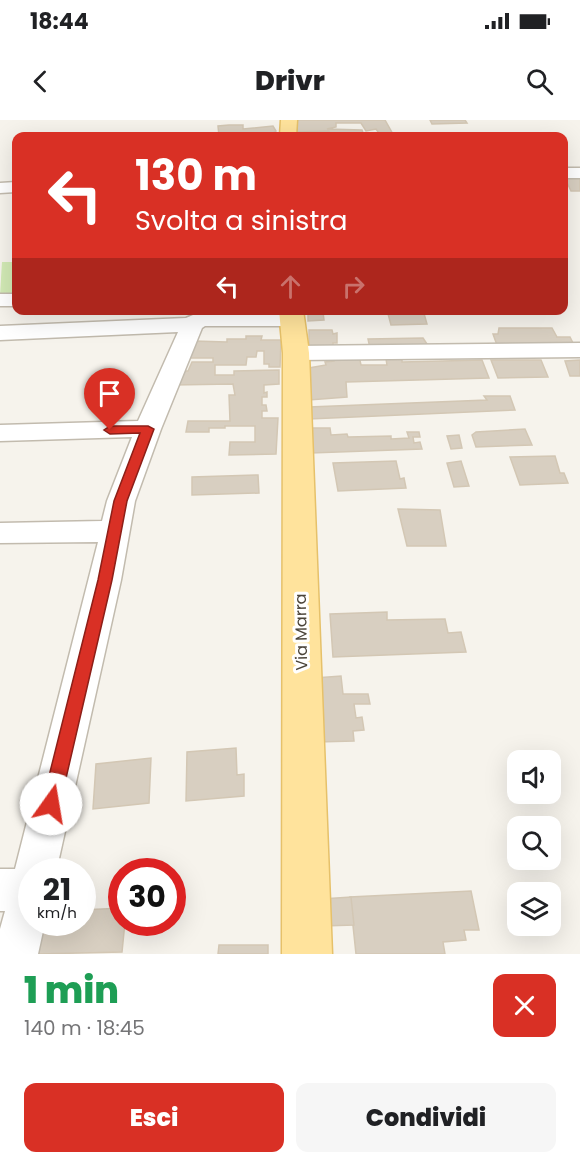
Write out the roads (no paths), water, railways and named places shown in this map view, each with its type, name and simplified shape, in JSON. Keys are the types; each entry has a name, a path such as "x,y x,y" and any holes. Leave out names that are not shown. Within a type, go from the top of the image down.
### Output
{"main road":[{"name":"Via Marra","path":"293,327 307,954"}],"street":[{"path":"38,858 121,501 148,429 202,318"},
{"path":"0,333 202,318 580,350"},
{"path":"0,433 148,429"},
{"path":"0,533 115,531"},
{"path":"0,890 18,889"},
{"path":"16,954 20,936"}]}
